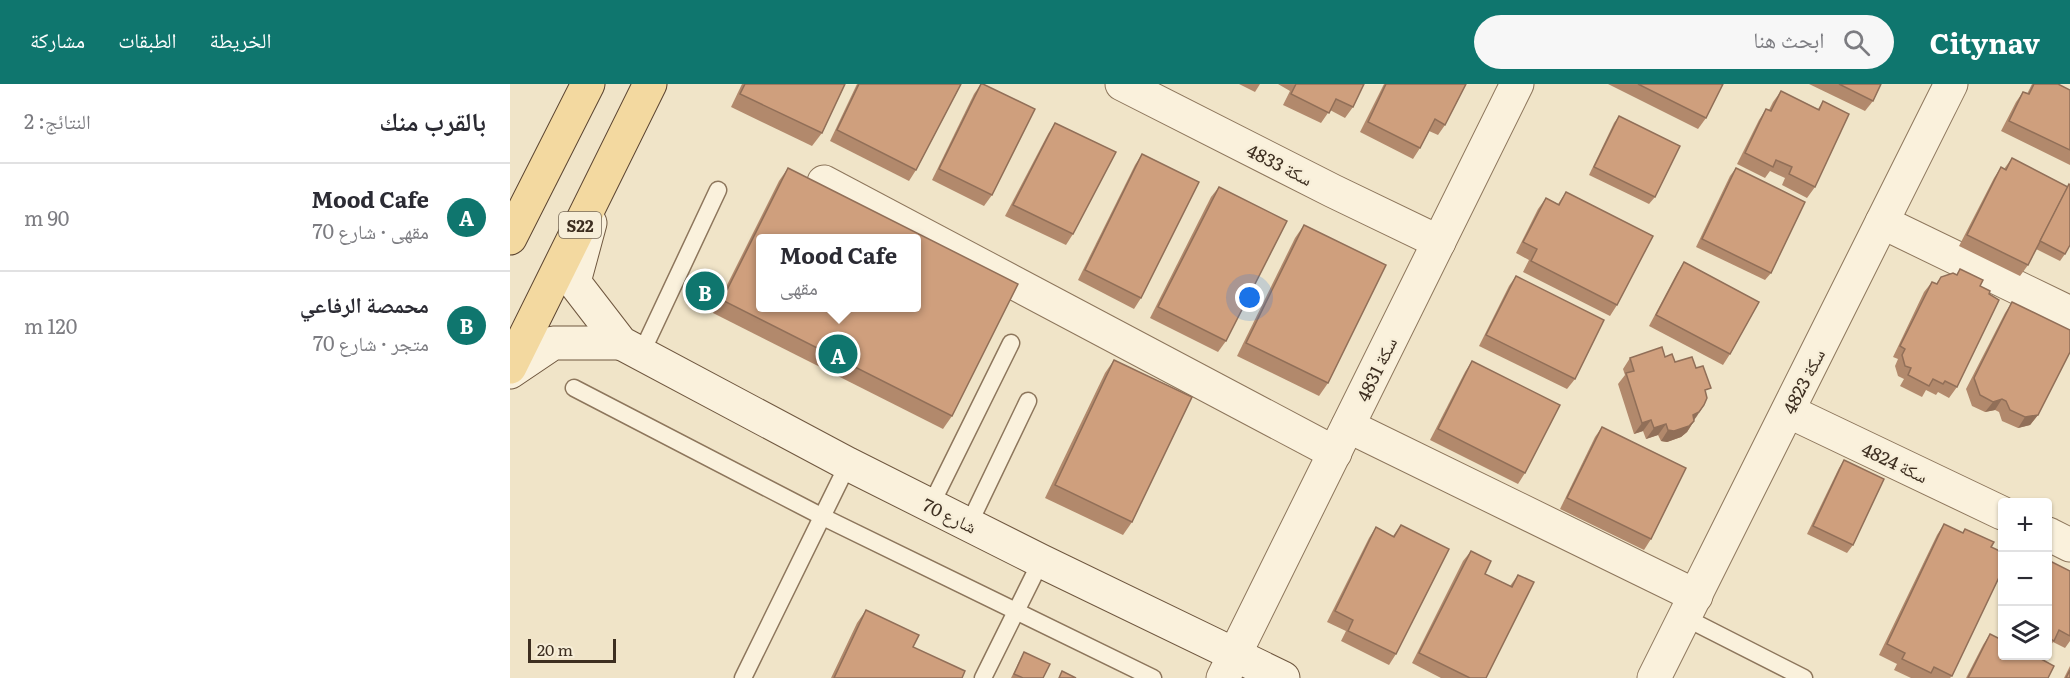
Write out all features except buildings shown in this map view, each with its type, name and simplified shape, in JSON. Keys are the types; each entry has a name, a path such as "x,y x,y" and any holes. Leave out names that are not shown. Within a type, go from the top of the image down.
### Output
{"main road":[{"path":"510,238 588,84"},
{"name":"S22","path":"510,367 650,84"}],"street":[{"name":"سكة 4833","path":"1122,84 1439,242"},
{"name":"سكة 4831","path":"1229,666 1517,84"},
{"name":"سكة 4823","path":"1654,678 1951,84"},
{"path":"824,182 1341,439 1690,607"},
{"name":"شارع 70","path":"599,186 574,282 631,349 848,464 1041,561 1229,666 1283,678"},
{"path":"1882,222 2070,313"},
{"name":"شارع 70","path":"510,372 553,343 631,349"},
{"name":"سكة 4824","path":"1788,411 1998,511"},
{"path":"2052,536 2070,545"}],"lane":[{"path":"631,349 718,190"},
{"path":"931,506 1011,343"},
{"path":"574,388 822,517 1153,678"},
{"path":"969,524 1028,401"},
{"path":"743,678 848,464"},
{"path":"983,678 1041,561"},
{"path":"1690,607 1804,678"}],"place":[{"name":"محمصة الرفاعي","path":"705,291"},
{"name":"Mood Cafe","path":"838,354"}]}
